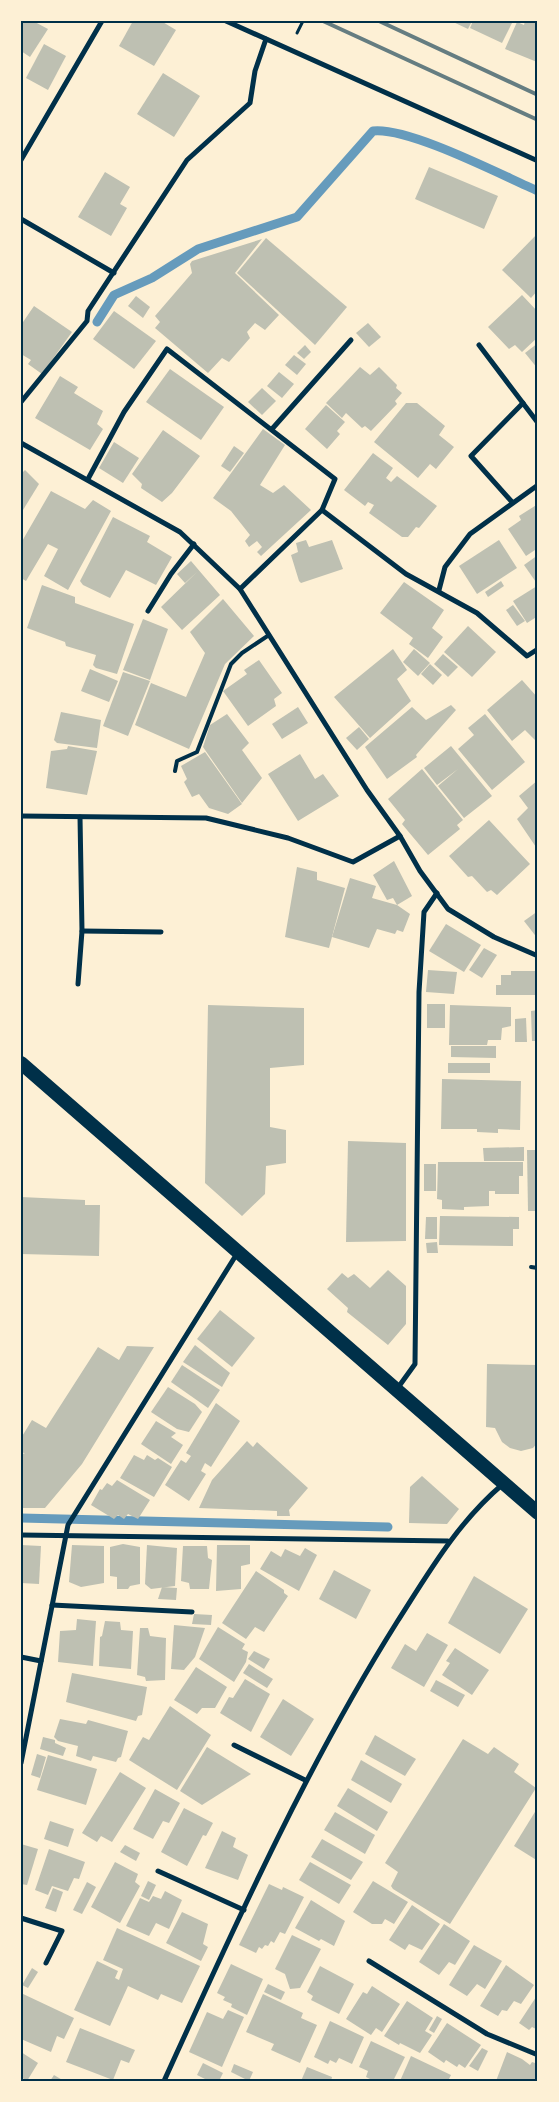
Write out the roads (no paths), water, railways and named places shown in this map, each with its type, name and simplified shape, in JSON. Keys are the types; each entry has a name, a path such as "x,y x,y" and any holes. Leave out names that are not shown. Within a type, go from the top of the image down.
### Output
{"highway":[{"path":"21,1063 538,1513"}],"street":[{"path":"22,157 102,21"},
{"path":"226,21 538,161"},
{"path":"21,402 87,321 88,311 187,160 250,103 255,71 266,38"},
{"path":"21,219 114,273"},
{"path":"272,429 351,340"},
{"path":"479,345 538,423"},
{"path":"88,479 124,412 167,350 272,429 335,480 322,510 240,589"},
{"path":"512,502 471,456 523,403"},
{"path":"21,443 159,519 194,544 240,589 367,790 400,836 420,871 448,908 494,937 538,956"},
{"path":"439,590 445,567 470,534 538,485"},
{"path":"322,510 406,574 439,590 476,612 527,656 538,650"},
{"path":"148,612 171,574 194,544"},
{"path":"21,816 206,818 288,838 353,862 400,836"},
{"path":"78,984 82,931 80,817"},
{"path":"397,1390 415,1364 419,992 424,912 436,893"},
{"path":"82,931 161,932"},
{"path":"21,1763 68,1525 239,1252"},
{"path":"164,2081 306,1780 374,1659 448,1541 485,1500 504,1483"},
{"path":"21,1535 448,1541"},
{"path":"52,1605 192,1612"},
{"path":"21,1657 41,1661"},
{"path":"234,1745 306,1780"},
{"path":"158,1871 244,1910"},
{"path":"21,1918 62,1931 46,1963"},
{"path":"369,1960 487,2034 538,2055"}],"lane":[{"path":"175,771 176,761 196,752 231,664 242,653 269,635"},
{"path":"530,1268 538,1268"}],"waterway":[{"path":"97,322 114,295 152,278 198,249 297,217 373,131 409,136 455,153 538,191"},
{"path":"21,1518 388,1527"}],"railway":[{"path":"323,21 538,120"},
{"path":"379,21 538,95"}]}
